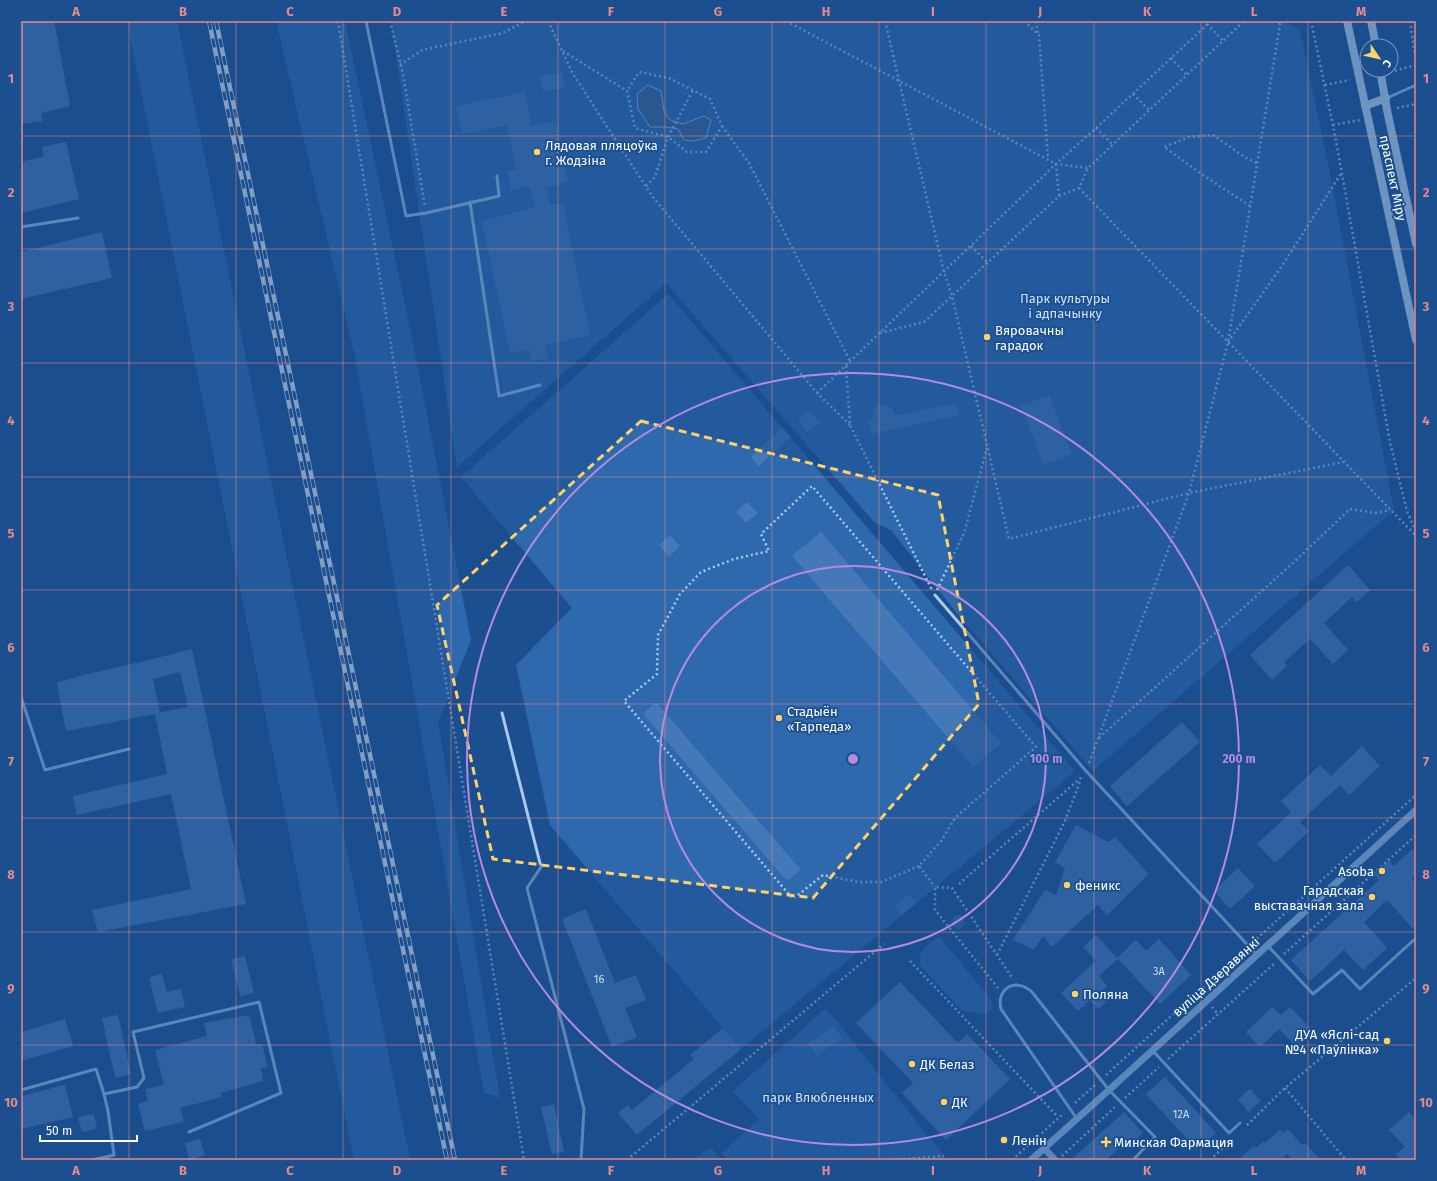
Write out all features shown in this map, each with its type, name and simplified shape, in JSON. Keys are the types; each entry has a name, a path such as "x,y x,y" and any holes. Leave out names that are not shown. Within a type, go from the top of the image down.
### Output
{"main road":[{"name":"праспект Міру","path":"1347,21 1416,340"},
{"path":"1371,21 1374,38"},
{"name":"праспект Міру","path":"1382,78 1387,110 1416,244"},
{"path":"1365,106 1386,98"}],"street":[{"name":"вуліца Дзеравянкі","path":"1031,1160 1416,810"},
{"path":"1044,1148 1056,1160"}],"lane":[{"path":"366,21 406,216 426,213 499,196 497,176"},
{"path":"1386,98 1416,85"},
{"path":"470,202 499,396 540,385"},
{"path":"21,227 78,218"},
{"path":"935,595 1086,771 1257,956"},
{"path":"21,697 45,770 129,749"},
{"path":"502,713 541,867 527,888 584,1109 581,1160"},
{"path":"1268,946 1313,994 1342,970 1360,989 1416,938"},
{"path":"1077,1119 1001,1009 1000,1004 1002,993 1006,988 1017,984 1028,988 1109,1090 1155,1137 1132,1160"},
{"path":"104,1094 137,1086 144,1078 133,1032 259,1002 281,1093 188,1132"},
{"path":"1153,1050 1229,1132 1240,1123"},
{"path":"21,1090 96,1069 108,1111 114,1155 92,1160"}],"path":[{"path":"338,21 524,1160"},
{"path":"390,21 400,64 426,213"},
{"path":"400,64 422,50 503,33 525,21"},
{"path":"548,21 573,74 652,196 817,393 850,425 935,595"},
{"path":"786,21 1056,164 1088,168"},
{"path":"885,21 1009,539 1189,493 1344,462"},
{"path":"1024,21 1038,35"},
{"path":"1036,21 1048,159"},
{"path":"817,393 1056,164 1210,21"},
{"path":"880,332 924,322 1059,196 1079,188 1088,168 1244,21"},
{"path":"997,954 1065,821 1081,779 1086,771 1189,493 1228,342 1280,24 1282,21"},
{"path":"1311,21 1342,172 1390,442 1407,511 1416,532"},
{"path":"1410,21 1416,62"},
{"path":"1208,24 1223,41"},
{"path":"562,51 627,91"},
{"path":"1171,58 1187,75"},
{"path":"722,126 706,152 687,152 668,137 635,128 627,91 639,72 669,78 710,99 722,126 749,163 850,361"},
{"path":"646,186 655,177 668,137 693,90"},
{"path":"1133,94 1150,110"},
{"path":"1096,128 1112,145"},
{"path":"1250,206 1164,147 1189,137 1213,134 1246,158 1257,163"},
{"path":"1056,164 1059,196"},
{"path":"1228,342 1282,266 1342,172"},
{"path":"1079,188 1416,536"},
{"path":"971,246 988,263"},
{"path":"846,365 850,425"},
{"path":"935,595 964,533 987,446"},
{"path":"812,486 1036,747 955,818 941,841 919,866 881,882 859,882 822,875 793,899 624,701 657,674 658,635 680,594 701,572 734,559 769,551 761,534 812,486"},
{"path":"1098,738 1350,509 1376,513 1391,510"},
{"path":"959,884 1081,779"},
{"path":"1012,1160 1416,795"},
{"path":"1056,1160 1416,835"},
{"path":"919,866 936,887 935,910 1002,993"},
{"path":"936,887 952,888 1017,984"},
{"path":"627,1160 884,944"},
{"path":"910,961 1058,1117"},
{"path":"1245,1127 1285,1088 1416,978"},
{"path":"1285,1088 1346,1160"},
{"path":"1210,1160 1233,1138"},
{"path":"893,1160 944,1156"}],"highlighted area":[{"path":"641,421 938,495 979,704 813,898 493,859 437,605"}],"green space":[{"path":"127,21 177,21 410,1160 354,1160"},
{"path":"276,21 345,21 413,343 471,640 438,722 500,1098 484,1093 355,357"},
{"name":"Парк культуры і адпачынку","path":"391,21 1285,21 1300,30 1329,169 1394,510 1093,771 955,611 891,530 875,523 666,283 457,467"},
{"name":"Стадыён «Тарпеда»","path":"668,294 1075,771 741,1049 550,825 516,665 572,608 461,477"},
{"path":"955,915 961,915 965,919 965,925 961,929 955,929 951,925 951,919"},
{"path":"939,936 992,1001 992,1008 988,1012 984,1014 961,1010 920,965 922,951"},
{"name":"парк Влюбленных","path":"826,1008 947,1160 728,1160 722,1153 759,1119 733,1091"},
{"path":"710,1147 722,1160 693,1160"}],"shaded area":[{"path":"648,85 661,91 664,111 670,120 683,124 704,116 711,120 706,138 694,141 684,140 678,129 650,127 638,109 637,94"}],"building":[{"path":"21,21 54,21 70,106 41,113 43,121 21,124"},
{"path":"562,72 565,87 543,92 540,76"},
{"path":"525,92 532,126 556,121 568,182 546,187 550,204 563,204 590,335 545,345 548,358 532,362 529,349 510,353 482,221 535,207 530,186 511,190 508,171 516,169 507,125 462,134 456,106"},
{"path":"66,142 79,199 21,213 21,162 44,156 42,147"},
{"path":"102,232 112,278 21,299 21,252"},
{"path":"1049,395 1072,454 1044,465 1021,406"},
{"path":"956,403 959,415 872,434 868,421 873,419 873,411 878,405 885,405 891,408 896,416"},
{"path":"809,410 820,422 808,432 798,421"},
{"path":"782,428 791,437 759,466 751,457"},
{"path":"747,502 758,513 746,523 736,512"},
{"path":"821,532 1001,743 973,767 792,556"},
{"path":"670,535 680,546 669,557 659,545"},
{"path":"1348,565 1370,590 1357,602 1352,597 1324,623 1348,650 1333,664 1310,639 1284,662 1287,666 1272,680 1250,655"},
{"path":"192,649 246,904 98,932 92,910 191,889 171,794 77,815 73,796 167,774 155,714 66,731 57,683 83,675","holes":["180,672 188,707 160,712 153,679"]},
{"path":"656,702 801,870 787,881 643,714"},
{"path":"1182,722 1200,742 1127,806 1110,786"},
{"path":"1362,746 1380,766 1349,795 1340,785 1300,822 1309,831 1275,863 1257,844 1291,812 1281,801 1320,765 1331,776"},
{"path":"1076,825 1108,842 1115,837 1149,874 1107,915 1098,905 1052,947 1043,936 1034,950 1013,940 1045,890 1056,895 1065,868 1055,862"},
{"path":"1416,846 1416,874 1412,878 1416,883 1416,932 1387,900 1364,922 1387,948 1363,970 1344,950 1310,981 1291,960 1379,880 1373,874 1389,860 1394,866"},
{"path":"1238,868 1255,886 1230,909 1214,891"},
{"path":"909,894 916,903 902,915 894,906"},
{"path":"586,909 615,983 636,975 646,1000 625,1008 637,1037 612,1047 562,919"},
{"path":"1096,935 1118,959 1099,976 1107,986 1102,991 1109,1000 1098,1009 1090,1000 1078,1011 1061,993 1096,961 1083,947"},
{"path":"1159,939 1191,975 1160,1004 1117,958 1136,940 1146,951"},
{"path":"245,956 254,993 240,996 231,959"},
{"path":"162,974 167,992 181,989 185,1007 158,1013 149,977"},
{"path":"900,982 958,1043 967,1034 1010,1079 946,1140 902,1093 913,1083 856,1023"},
{"path":"1272,1007 1281,1015 1290,1007 1312,1030 1296,1046 1279,1029 1260,1047 1246,1032"},
{"path":"118,1015 131,1074 115,1078 102,1018"},
{"path":"249,1015 256,1044 262,1044 268,1067 261,1068 263,1081 221,1093 222,1097 180,1108 184,1122 145,1131 138,1104 148,1101 145,1089 164,1085 155,1050 207,1036 204,1023"},
{"path":"65,1019 73,1046 21,1061 21,1032"},
{"path":"833,1026 842,1038 817,1056 808,1044"},
{"path":"723,1028 741,1049 637,1135 618,1113 628,1105 632,1110 694,1059 690,1055"},
{"path":"1165,1077 1216,1133 1197,1150 1146,1094"},
{"path":"65,1085 73,1117 21,1129 21,1096"},
{"path":"1250,1089 1261,1101 1248,1112 1238,1099"},
{"path":"554,1104 564,1152 552,1154 541,1107"},
{"path":"1124,1112 1143,1133 1129,1145 1126,1142 1106,1160 1071,1160"},
{"path":"1409,1112 1416,1120 1416,1160 1401,1160 1396,1154 1405,1147 1389,1130"},
{"path":"94,1114 97,1129 82,1132 78,1117"},
{"path":"1288,1129 1302,1145 1305,1143 1320,1160 1292,1160 1287,1154 1281,1160 1238,1160 1254,1146 1256,1148 1264,1141 1265,1143 1280,1130 1283,1133"},
{"path":"200,1139 205,1155 189,1160 185,1143"}],"railway":[{"path":"209,21 447,1160"},
{"path":"216,21 455,1160"}],"place":[{"name":"Лядовая пляцоўка г. Жодзіна","path":"537,152"},
{"name":"Вяровачны гарадок","path":"987,337"},
{"name":"Стадыён «Тарпеда»","path":"779,718"},
{"name":"Asoba","path":"1382,871"},
{"name":"феникс","path":"1067,885"},
{"name":"Гарадская выставачная зала","path":"1372,897"},
{"name":"Поляна","path":"1075,994"},
{"name":"ДУА «Яслі-сад №4 «Паўлінка»","path":"1387,1041"},
{"name":"ДК Белаз","path":"912,1064"},
{"name":"ДК","path":"944,1102"},
{"name":"Ленін","path":"1004,1140"},
{"name":"Минская Фармация","path":"1106,1142"}]}
